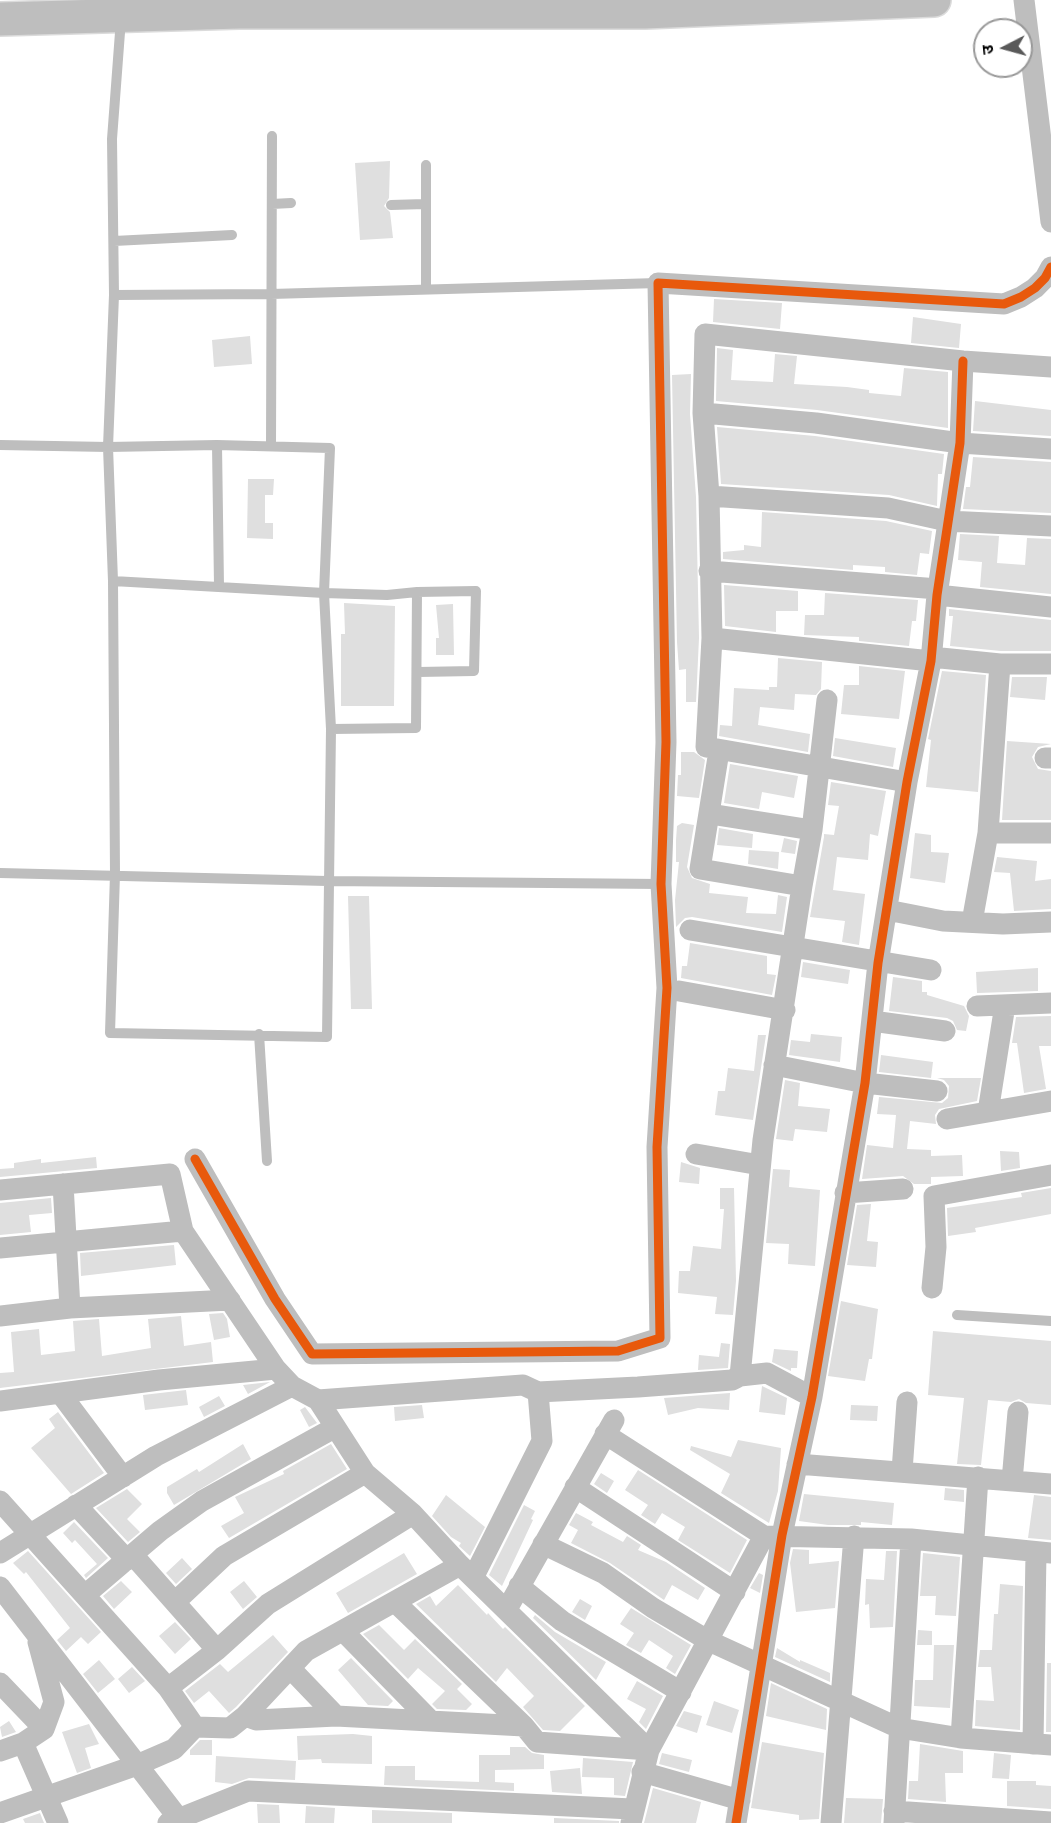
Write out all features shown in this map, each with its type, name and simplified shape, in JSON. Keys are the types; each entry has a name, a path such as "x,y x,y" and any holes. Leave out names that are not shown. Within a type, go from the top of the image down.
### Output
{"main road":[{"path":"0,19 121,16 233,6 645,12 934,0"}],"street":[{"path":"1024,0 1051,222"},
{"path":"195,1159 275,1299 312,1354 618,1352 660,1338 657,1147 667,988 661,884 666,731 658,283 1004,304 1035,288 1051,267"},
{"path":"907,782 718,751 706,747 712,638 709,496 704,413 705,334 963,361 1051,367"},
{"path":"736,1823 763,1664 773,1536 797,1464 812,1397 865,1083 878,963 907,782 931,659 947,521 960,443 963,361"},
{"path":"704,413 816,423 960,443 1051,449"},
{"path":"709,496 888,508 947,521 1051,526"},
{"path":"709,572 938,592 1051,608"},
{"path":"712,638 931,659 1000,664 1051,664"},
{"path":"972,922 988,832 1000,664"},
{"path":"740,1376 760,1165 812,830 827,700"},
{"path":"718,751 700,869 802,886"},
{"path":"710,814 812,830"},
{"path":"988,832 1051,833"},
{"path":"887,910 943,921 1051,922"},
{"path":"690,930 794,949 800,946 878,963 931,970"},
{"path":"679,991 785,1010"},
{"path":"977,1006 1051,1003"},
{"path":"988,1112 1005,1005"},
{"path":"872,1021 945,1031"},
{"path":"774,1065 865,1083 938,1091"},
{"path":"947,1119 1051,1101"},
{"path":"696,1154 760,1165"},
{"path":"0,1190 170,1174 183,1231 276,1369 292,1386 318,1400 334,1428 366,1473 413,1514 467,1571 649,1750"},
{"path":"932,1288 936,1247 934,1196 1051,1175"},
{"path":"63,1184 70,1308"},
{"path":"845,1193 903,1189"},
{"path":"0,1248 183,1231"},
{"path":"0,1316 70,1308 230,1300"},
{"path":"0,1401 239,1371 276,1369"},
{"path":"318,1400 523,1385 538,1392 698,1383 732,1380 740,1376 767,1373 812,1397"},
{"path":"0,1553 156,1456 292,1386"},
{"path":"0,1813 137,1765 174,1749 195,1727 230,1728 245,1716 306,1651 396,1603 467,1571 542,1441 538,1392"},
{"path":"60,1393 123,1476"},
{"path":"902,1471 907,1402"},
{"path":"1012,1480 1018,1412"},
{"path":"507,1609 519,1586 609,1427 773,1536 911,1539 1044,1552 1042,1745 962,1738 899,1728 709,1641 653,1608 603,1573 543,1544"},
{"path":"85,1595 202,1501 334,1428"},
{"path":"797,1464 1051,1484"},
{"path":"175,1602 224,1556 366,1473"},
{"path":"962,1738 978,1477"},
{"path":"576,1487 735,1592"},
{"path":"0,1501 168,1688 195,1727"},
{"path":"76,1505 175,1602 217,1650"},
{"path":"168,1688 217,1650 268,1604 413,1514"},
{"path":"2,1593 35,1632 137,1765 174,1821 248,1791 632,1816 649,1750 735,1592 773,1536"},
{"path":"831,1823 854,1536"},
{"path":"911,1539 894,1817 1051,1822"},
{"path":"519,1586 562,1621 681,1692"},
{"path":"396,1603 524,1726 537,1742 649,1750"},
{"path":"343,1631 431,1721"},
{"path":"0,1751 23,1743 44,1729 54,1702 35,1632"},
{"path":"290,1668 336,1716"},
{"path":"0,1683 44,1729"},
{"path":"245,1716 256,1720 336,1716 524,1726"},
{"path":"23,1743 58,1823"},
{"path":"642,1772 740,1800"}],"lane":[{"path":"0,445 108,447 218,445 330,448 324,593 331,729 327,881 327,1037 259,1034 110,1034 115,874 113,581 108,447 114,295 112,139 121,16"},
{"path":"271,446 272,136"},
{"path":"426,165 426,287"},
{"path":"272,204 291,203"},
{"path":"391,205 425,204"},
{"path":"114,241 232,235"},
{"path":"114,295 271,294 426,287 459,289 658,283"},
{"path":"218,445 219,586"},
{"path":"113,581 387,595 476,591 474,671 418,672"},
{"path":"331,729 416,728 417,592"},
{"path":"0,873 115,874 327,881 661,884"},
{"path":"259,1034 267,1161"},
{"path":"957,1315 1051,1321"}],"building":[{"path":"390,161 389,198 384,206 390,212 393,238 360,240 355,163"},
{"path":"714,299 782,303 780,329 713,322"},
{"path":"913,317 961,324 959,348 911,343"},
{"path":"250,336 252,364 214,367 212,340"},
{"path":"717,348 733,350 731,380 773,382 775,354 797,356 794,384 847,387 869,390 869,393 901,396 904,368 948,372 948,428 817,410 716,401"},
{"path":"691,374 690,414 696,497 699,638 696,702 686,702 686,669 679,670 677,642 672,375"},
{"path":"975,401 1051,410 1051,436 973,431"},
{"path":"717,427 815,436 944,454 942,474 938,474 937,506 889,495 721,484"},
{"path":"973,457 1051,462 1051,513 963,509 966,487 970,487"},
{"path":"248,479 274,479 273,495 265,495 265,523 273,523 273,539 247,538"},
{"path":"762,512 886,521 932,531 929,554 920,553 917,575 885,572 885,567 853,565 853,570 723,559 723,552 744,550 744,545 761,547"},
{"path":"960,534 999,536 997,563 1025,565 1027,538 1051,539 1051,594 980,587 982,562 958,560"},
{"path":"724,585 798,591 798,611 776,611 776,632 725,626"},
{"path":"825,593 918,600 916,621 912,621 909,646 859,641 859,637 804,635 805,615 824,615"},
{"path":"344,603 395,606 394,706 341,706 341,634 345,634"},
{"path":"453,604 454,655 436,655 436,638 439,638 436,605"},
{"path":"949,609 1051,620 1051,651 1001,651 950,646 953,616 949,616"},
{"path":"778,658 822,662 821,689 816,695 795,694 794,710 760,707 758,725 810,734 808,752 719,736 720,725 732,726 734,688 769,690 769,687 777,687"},
{"path":"859,666 905,671 899,719 841,714 844,685 859,685"},
{"path":"942,671 986,675 978,792 926,787 931,740 928,739"},
{"path":"1012,677 1047,677 1045,700 1010,697"},
{"path":"835,738 896,748 893,767 833,756"},
{"path":"1007,741 1051,744 1038,747 1032,757 1038,769 1051,771 1051,820 1002,820"},
{"path":"681,752 694,752 705,760 699,798 677,796 678,775 681,775"},
{"path":"730,764 798,776 794,798 762,792 759,809 724,803"},
{"path":"831,782 886,791 878,836 870,834 868,860 837,857 833,890 865,894 859,945 842,942 845,921 810,917 824,834 834,835 839,806 828,805"},
{"path":"682,823 694,825 687,867 692,878 710,884 709,893 748,897 746,913 776,914 778,895 787,897 782,932 692,917 685,918 676,927 675,900 679,862 676,862 676,840 677,826"},
{"path":"719,828 753,834 752,848 717,845"},
{"path":"915,833 931,835 931,852 949,853 945,883 910,878"},
{"path":"784,838 797,841 795,854 781,852"},
{"path":"749,850 779,852 778,869 748,864"},
{"path":"997,857 1037,861 1035,881 1051,879 1051,909 1014,911 1010,873 994,872"},
{"path":"348,896 369,896 372,1009 351,1009"},
{"path":"690,943 767,956 767,974 776,975 772,995 681,978 682,966 687,966"},
{"path":"803,962 850,970 848,984 801,977"},
{"path":"1038,968 1038,991 977,993 976,972"},
{"path":"893,977 922,981 922,992 927,992 927,995 964,1006 969,1016 966,1031 957,1030 953,1021 947,1018 889,1011"},
{"path":"1051,1016 1051,1046 1039,1046 1046,1089 1024,1093 1017,1043 1012,1043 1016,1017"},
{"path":"811,1034 842,1037 840,1062 789,1055 791,1040 810,1042"},
{"path":"758,1035 766,1035 753,1120 715,1115 718,1091 725,1091 728,1068 754,1071"},
{"path":"881,1055 933,1062 931,1078 879,1072"},
{"path":"937,1078 981,1078 977,1101 939,1109 935,1115 936,1124 910,1121 907,1149 931,1150 931,1156 962,1155 963,1176 931,1177 931,1184 914,1184 903,1176 862,1179 867,1145 893,1148 896,1115 877,1114 879,1097 942,1103 948,1098 949,1086 944,1080"},
{"path":"785,1080 800,1083 798,1106 830,1109 827,1132 795,1129 793,1141 776,1139"},
{"path":"1000,1151 1019,1152 1020,1168 1001,1171"},
{"path":"96,1157 97,1168 0,1177 0,1169 14,1168 14,1163 41,1159 41,1163"},
{"path":"681,1162 700,1168 699,1184 679,1182"},
{"path":"773,1169 790,1170 789,1187 820,1190 815,1266 788,1264 789,1244 766,1243"},
{"path":"720,1188 734,1188 736,1281 733,1315 715,1314 717,1297 678,1293 679,1271 690,1271 693,1246 721,1249 724,1209 720,1209"},
{"path":"1051,1188 1051,1214 975,1228 976,1232 948,1236 947,1208 1022,1197 1021,1193"},
{"path":"51,1198 52,1213 29,1215 31,1232 0,1235 0,1203"},
{"path":"871,1204 867,1241 878,1242 876,1267 847,1265 857,1205"},
{"path":"174,1245 176,1265 81,1276 80,1253"},
{"path":"841,1301 878,1309 872,1359 869,1359 865,1381 828,1376"},
{"path":"223,1313 227,1319 230,1337 214,1340 209,1314"},
{"path":"181,1316 184,1346 211,1342 213,1362 0,1388 0,1373 14,1372 11,1332 39,1329 41,1355 75,1351 73,1321 99,1319 102,1356 151,1348 148,1319"},
{"path":"933,1331 1051,1341 1051,1405 1026,1403 1019,1399 1011,1402 988,1400 981,1465 957,1464 964,1398 928,1395"},
{"path":"721,1343 730,1344 728,1368 698,1370 699,1355 719,1357"},
{"path":"774,1349 798,1351 797,1368 791,1368 791,1371 772,1362"},
{"path":"270,1382 248,1394 243,1385"},
{"path":"762,1386 787,1398 785,1415 759,1412"},
{"path":"186,1390 188,1405 145,1410 143,1395"},
{"path":"730,1393 729,1410 698,1408 668,1415 664,1398"},
{"path":"219,1396 225,1406 204,1417 199,1407"},
{"path":"422,1405 424,1418 395,1421 394,1407"},
{"path":"851,1405 878,1406 877,1421 850,1420"},
{"path":"305,1407 317,1423 309,1427 300,1410"},
{"path":"58,1412 104,1473 71,1494 31,1448 55,1428 49,1419"},
{"path":"738,1440 781,1448 778,1491 769,1523 721,1493 730,1474 690,1450 691,1446 731,1457"},
{"path":"243,1444 251,1459 174,1505 167,1493 167,1487 197,1469 199,1472"},
{"path":"331,1444 347,1469 229,1538 221,1526 244,1513 235,1497 284,1474 283,1471"},
{"path":"638,1470 747,1540 730,1573 678,1540 685,1527 662,1513 655,1524 641,1515 648,1505 625,1490"},
{"path":"601,1473 614,1481 607,1493 594,1484"},
{"path":"945,1488 964,1490 964,1502 944,1500"},
{"path":"127,1489 142,1504 127,1519 140,1532 128,1542 96,1508"},
{"path":"804,1494 894,1503 892,1525 861,1522 861,1525 828,1525 799,1521"},
{"path":"446,1495 485,1527 470,1556 459,1546 461,1543 451,1537 432,1516"},
{"path":"1034,1495 1051,1497 1051,1540 1028,1538"},
{"path":"524,1505 535,1511 531,1519 533,1520 502,1586 489,1575"},
{"path":"576,1513 593,1522 591,1525 623,1542 627,1536 641,1545 638,1550 666,1562 705,1588 698,1600 672,1585 664,1600 610,1563 571,1543 578,1530 569,1525"},
{"path":"74,1522 108,1558 86,1578 84,1575 97,1564 75,1540 72,1543 63,1533"},
{"path":"793,1549 809,1550 809,1564 839,1561 835,1608 796,1612 790,1563"},
{"path":"28,1551 101,1632 88,1644 81,1637 66,1651 57,1640 70,1628 26,1572 24,1574 13,1563"},
{"path":"886,1551 897,1551 893,1627 870,1628 869,1604 865,1605 866,1579 884,1580"},
{"path":"404,1553 417,1574 348,1613 336,1593"},
{"path":"923,1553 960,1557 956,1616 935,1615 936,1596 920,1596"},
{"path":"182,1558 192,1569 176,1584 166,1573"},
{"path":"759,1573 763,1575 760,1593 750,1588"},
{"path":"121,1581 132,1592 114,1609 103,1596"},
{"path":"244,1581 257,1597 243,1609 230,1592"},
{"path":"1000,1584 1023,1586 1020,1730 975,1726 976,1700 994,1701 991,1667 978,1667 980,1650 992,1650 994,1614 998,1614"},
{"path":"458,1585 487,1615 488,1613 503,1629 505,1627 585,1706 560,1731 543,1730 523,1707 534,1696 507,1668 496,1682 416,1604 430,1596 436,1606"},
{"path":"580,1599 592,1606 585,1620 572,1612"},
{"path":"631,1608 691,1645 675,1674 666,1668 673,1656 649,1640 641,1653 626,1645 634,1633 620,1624"},
{"path":"535,1615 555,1632 606,1662 596,1680 533,1618"},
{"path":"175,1622 191,1639 175,1654 159,1636"},
{"path":"379,1625 404,1650 415,1639 462,1684 457,1689 472,1704 466,1710 437,1709 432,1704 445,1691 418,1668 408,1679 363,1634"},
{"path":"918,1630 932,1631 932,1645 917,1645"},
{"path":"273,1635 288,1652 229,1713 209,1691 194,1703 185,1691 220,1664 228,1672"},
{"path":"934,1645 954,1645 950,1708 914,1706 915,1680 933,1680"},
{"path":"777,1648 800,1662 800,1660 830,1673 830,1682 775,1657"},
{"path":"351,1658 393,1701 388,1706 368,1705 338,1670"},
{"path":"99,1660 115,1679 98,1693 83,1674"},
{"path":"1047,1663 1051,1663 1051,1732 1046,1732"},
{"path":"132,1667 145,1681 129,1693 118,1679"},
{"path":"637,1681 663,1696 646,1729 639,1722 646,1709 627,1699"},
{"path":"771,1683 827,1709 826,1730 766,1716"},
{"path":"714,1701 739,1710 732,1733 706,1725"},
{"path":"684,1711 702,1716 697,1733 676,1726"},
{"path":"9,1721 16,1732 2,1737 0,1727"},
{"path":"89,1724 99,1744 85,1748 91,1768 77,1773 62,1732"},
{"path":"353,1734 372,1736 372,1764 322,1763 321,1759 298,1760 297,1736"},
{"path":"200,1740 212,1740 212,1755 190,1755 190,1750"},
{"path":"762,1742 824,1753 819,1819 799,1820 799,1815 751,1808"},
{"path":"920,1744 963,1751 963,1773 945,1773 946,1802 908,1799 909,1781 918,1781"},
{"path":"510,1747 525,1747 532,1753 544,1755 544,1769 495,1770 495,1782 514,1783 514,1791 384,1785 385,1766 415,1766 415,1780 479,1782 479,1755 510,1755"},
{"path":"662,1753 692,1760 689,1772 659,1764"},
{"path":"994,1753 1011,1755 1009,1779 992,1778"},
{"path":"216,1756 296,1761 295,1780 249,1778 232,1784 215,1782"},
{"path":"583,1758 633,1762 625,1796 614,1795 614,1778 582,1777"},
{"path":"580,1768 582,1794 552,1792 550,1771"},
{"path":"1007,1781 1036,1781 1036,1785 1051,1786 1051,1809 1007,1806"},
{"path":"653,1788 701,1802 696,1823 644,1823"},
{"path":"846,1798 883,1799 881,1823 844,1823"},
{"path":"257,1804 279,1805 280,1823 258,1823"},
{"path":"306,1806 335,1808 334,1823 305,1823"},
{"path":"372,1810 452,1813 452,1823 372,1823"},
{"path":"40,1813 44,1823 25,1823 23,1819"},
{"path":"554,1818 619,1821 619,1823 554,1823"}],"cycle path":[{"path":"195,1159 275,1299 312,1354 618,1351 660,1338 657,1147 667,988 661,884 666,742 658,283 1004,304 1035,288 1045,278 1051,267"},
{"path":"736,1823 782,1535 812,1397 865,1083 878,963 907,782 931,661 937,595 960,443 963,361"}]}
